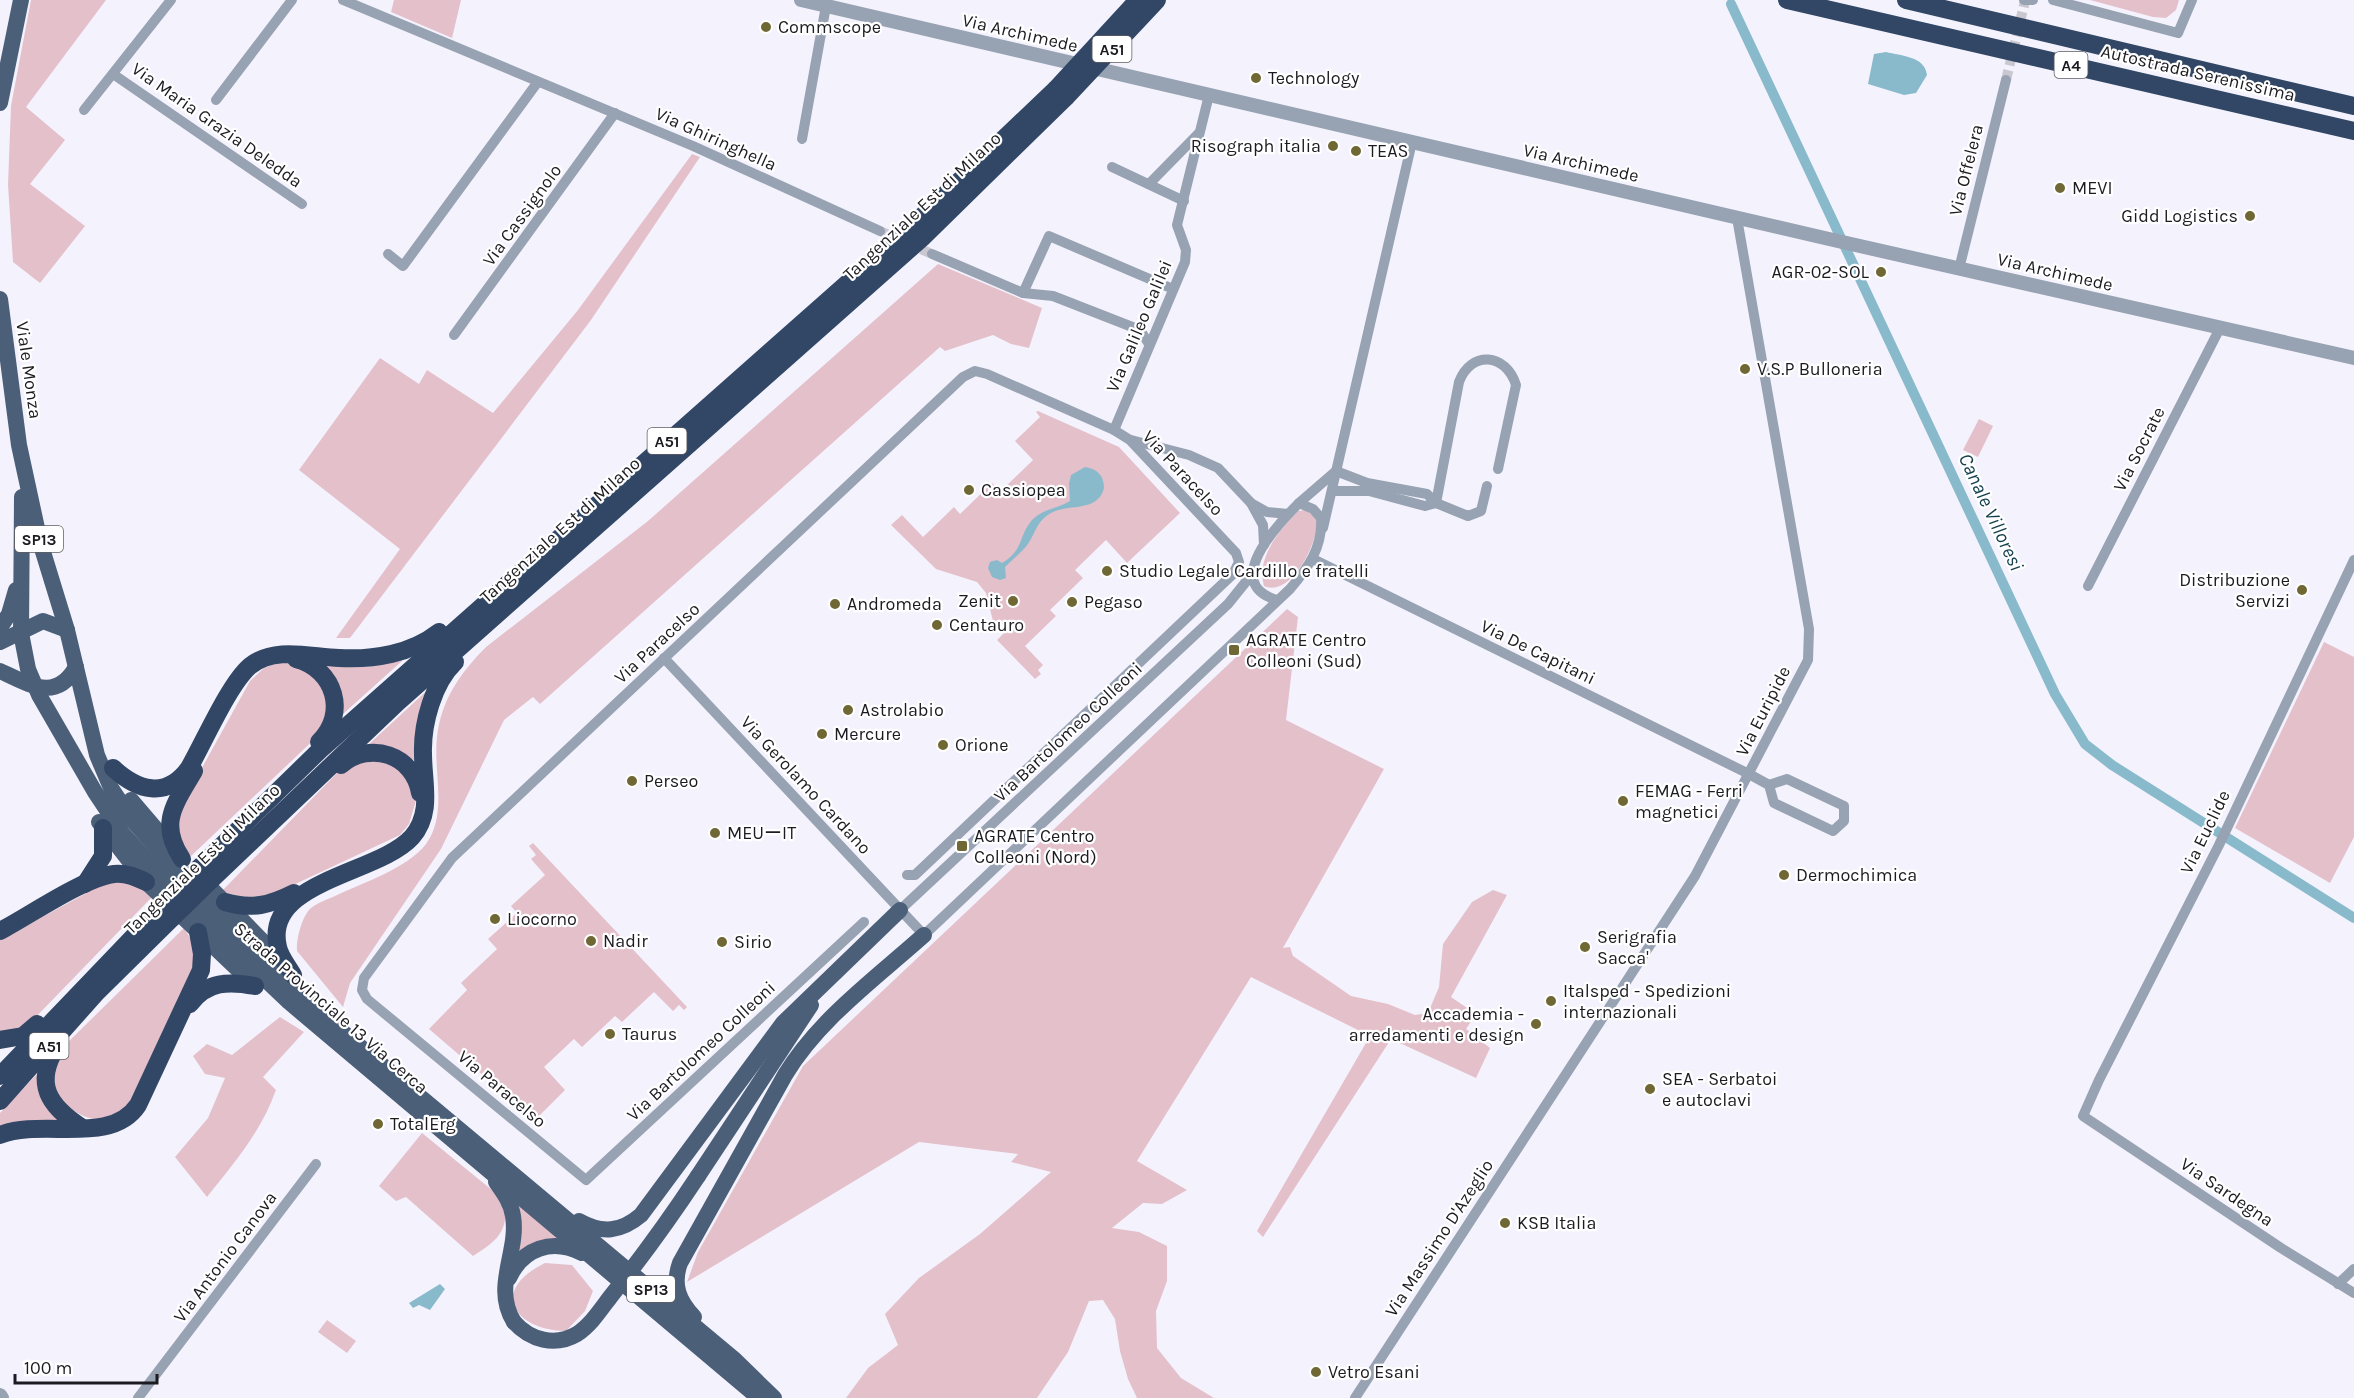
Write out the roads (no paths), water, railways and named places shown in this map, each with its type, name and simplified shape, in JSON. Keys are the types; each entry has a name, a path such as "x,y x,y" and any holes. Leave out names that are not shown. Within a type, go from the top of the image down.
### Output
{"highway":[{"name":"Tangenziale Est di Milano","path":"1061,93 1138,0"},
{"name":"Tangenziale Est di Milano","path":"205,874 314,779 508,594 1061,93 1157,0"},
{"name":"Autostrada Serenissima","path":"1787,0 2354,131"},
{"name":"Autostrada Serenissima","path":"1906,0 2354,106"},
{"name":"Tangenziale Est di Milano","path":"0,1076 78,992 166,913 205,874 278,791 320,750 508,594"},
{"path":"113,768 136,786 152,788 168,785 186,773 238,681 258,661 279,654 354,658 393,654 429,639 480,598 508,594"},
{"path":"293,975 277,945 277,927 281,913 300,896 395,850 412,837 425,810 423,741 428,715 437,690 448,669 481,638 508,594"},
{"path":"182,859 171,837 172,811 243,683 252,672 264,664 279,659 296,659 315,666 325,676 333,693 335,713 326,735 285,774 278,791"},
{"path":"225,902 248,908 280,900 398,842 418,816 420,792 415,776 402,762 387,754 370,752 357,754 331,774 314,779"},
{"path":"84,885 103,856 103,828"},
{"path":"0,932 84,885 117,874 133,875 146,882"},
{"name":"Tangenziale Est di Milano","path":"0,1101 166,913"},
{"path":"0,1135 23,1129 110,1126 129,1116 138,1105 182,1015 202,966 198,932"},
{"path":"182,1015 196,996 210,986 227,982 255,986"},
{"path":"0,1040 23,1036 63,999 78,992"},
{"path":"81,1127 62,1114 52,1103 46,1087 46,1070 60,1041 97,992"}],"main road":[{"path":"0,103 21,0"},
{"name":"Viale Monza","path":"0,299 19,445"},
{"name":"Strada Provinciale 13 Via Cerca","path":"19,445 30,499 67,630 100,764 117,799 137,827 210,907 321,1014 546,1199 756,1379 774,1398"},
{"name":"Strada Provinciale 13 Via Cerca","path":"19,445 22,547 21,633 27,664 34,685 105,809 134,848 235,952 343,1048 759,1398"},
{"path":"30,499 45,534 78,633 102,739 113,768 138,810 182,859 373,1056"},
{"path":"0,628 12,605 22,547"},
{"path":"0,642 45,621 67,630"},
{"path":"0,671 47,688 61,685 76,667"},
{"path":"67,742 76,780 103,828 146,882 255,986 343,1048"},
{"path":"546,1199 595,1229 616,1229 633,1222 650,1204 774,1034 900,910"},
{"path":"762,1079 807,1031 840,1009 924,935"},
{"path":"483,1165 507,1197 514,1217 505,1290 506,1306 514,1322 525,1332 541,1340 560,1340 580,1332 643,1256 699,1176 828,980"},
{"path":"756,1379 684,1304 676,1284 678,1269 790,1067 840,1009"},
{"path":"505,1290 517,1264 526,1254 539,1248 557,1246 571,1248 605,1267"}],"street":[{"name":"Via Maria Grazia Deledda","path":"84,110 171,0"},
{"path":"216,100 292,0"},
{"name":"Via Ghiringhella","path":"343,0 615,113 880,231"},
{"name":"Via Archimede","path":"801,0 1737,218 2354,358"},
{"path":"2024,0 2033,0"},
{"path":"2053,0 2178,33 2192,0"},
{"path":"802,140 826,6"},
{"name":"Via Maria Grazia Deledda","path":"113,74 302,204"},
{"name":"Via Offelera","path":"1959,269 2006,80"},
{"path":"388,254 403,266 537,82"},
{"name":"Via Galileo Galilei","path":"1114,430 1185,262 1186,250 1177,225 1209,95"},
{"name":"Via Cassignolo","path":"454,336 615,113"},
{"path":"1149,184 1200,132"},
{"path":"924,935 1290,589 1313,559 1334,491 1336,471 1412,142"},
{"path":"1112,167 1184,201"},
{"name":"Via Euripide","path":"1549,1096 1695,876 1808,660 1809,629 1737,218"},
{"path":"1023,293 1049,236 1173,289"},
{"path":"932,254 1023,293 1053,296 1140,330 1149,344"},
{"name":"Via Socrate","path":"2088,586 2220,328"},
{"path":"1436,503 1459,382 1463,371 1471,363 1480,359 1498,362 1507,368 1516,384 1498,469"},
{"name":"Via Paracelso","path":"586,1180 367,999 362,990 364,978 452,858 963,377 975,371 987,374 1114,430 1130,440 1236,553 1239,562"},
{"path":"1130,440 1202,459 1218,468 1251,503 1263,525 1264,545"},
{"path":"1336,471 1367,483 1427,494 1436,503 1468,516 1481,511 1487,486"},
{"name":"Via Bartolomeo Colleoni","path":"900,910 1228,604 1253,573 1272,531 1299,503 1336,471"},
{"path":"1334,491 1368,491 1425,506 1436,503"},
{"path":"1251,503 1267,512 1288,514"},
{"path":"1299,503 1312,509 1321,518 1322,531"},
{"name":"Via De Capitani","path":"1313,559 1769,785"},
{"name":"Via Euclide","path":"2083,1116 2099,1080 2219,845 2354,560"},
{"name":"Via Bartolomeo Colleoni","path":"907,875 915,875 1233,574 1239,562"},
{"path":"1253,573 1257,590 1277,600"},
{"name":"Via Gerolamo Cardano","path":"664,658 924,935"},
{"path":"1787,779 1844,806 1844,821 1833,831 1774,803 1769,785 1787,779"},
{"name":"Via Bartolomeo Colleoni","path":"586,1180 864,922"},
{"name":"Via Massimo D'Azeglio","path":"1355,1398 1549,1096"},
{"name":"Via Sardegna","path":"2083,1116 2354,1293"},
{"name":"Via Antonio Canova","path":"138,1398 316,1164"},
{"path":"2338,1284 2354,1269"}],"water":[{"path":"1886,52 1917,60 1922,64 1927,75 1916,93 1904,95 1868,84 1874,54"},
{"path":"1085,467 1093,469 1101,476 1104,488 1101,496 1090,504 1048,515 1040,522 1026,547 1005,567 1006,578 1000,580 992,577 988,568 990,562 997,560 1002,563 1009,558 1014,554 1033,519 1043,512 1070,501 1071,475"},
{"path":"440,1284 445,1289 430,1310 419,1305 413,1308 409,1303"}],"waterway":[{"name":"Canale Villoresi","path":"1731,4 2055,694 2085,744 2112,765 2354,918"}],"tunnel":[{"path":"2006,80 2025,1"},
{"path":"880,231 932,254"}],"place":[{"name":"Commscope","path":"766,27"},
{"name":"Technology","path":"1256,78"},
{"name":"Risograph italia","path":"1333,146"},
{"name":"TEAS","path":"1356,151"},
{"name":"MEVI","path":"2060,188"},
{"name":"Gidd Logistics","path":"2250,216"},
{"name":"AGR-02-SOL","path":"1881,272"},
{"name":"V.S.P Bulloneria","path":"1745,369"},
{"name":"Cassiopea","path":"969,490"},
{"name":"Studio Legale Cardillo e fratelli","path":"1107,571"},
{"name":"Distribuzione Servizi","path":"2302,590"},
{"name":"Zenit","path":"1013,601"},
{"name":"Pegaso","path":"1072,602"},
{"name":"Andromeda","path":"835,604"},
{"name":"Centauro","path":"937,625"},
{"name":"AGRATE Centro Colleoni (Sud)","path":"1234,650"},
{"name":"Astrolabio","path":"848,710"},
{"name":"Mercure","path":"822,734"},
{"name":"Orione","path":"943,745"},
{"name":"Perseo","path":"632,781"},
{"name":"FEMAG - Ferri magnetici","path":"1623,801"},
{"name":"MEUーIT","path":"715,833"},
{"name":"AGRATE Centro Colleoni (Nord)","path":"962,846"},
{"name":"Dermochimica","path":"1784,875"},
{"name":"Liocorno","path":"495,919"},
{"name":"Nadir","path":"591,941"},
{"name":"Sirio","path":"722,942"},
{"name":"Serigrafia Sacca'","path":"1585,947"},
{"name":"Italsped - Spedizioni internazionali","path":"1551,1001"},
{"name":"Accademia - arredamenti e design","path":"1536,1024"},
{"name":"Taurus","path":"610,1034"},
{"name":"SEA - Serbatoi e autoclavi","path":"1650,1089"},
{"name":"TotalErg","path":"378,1124"},
{"name":"KSB Italia","path":"1505,1223"},
{"name":"Vetro Esani","path":"1316,1372"}]}
